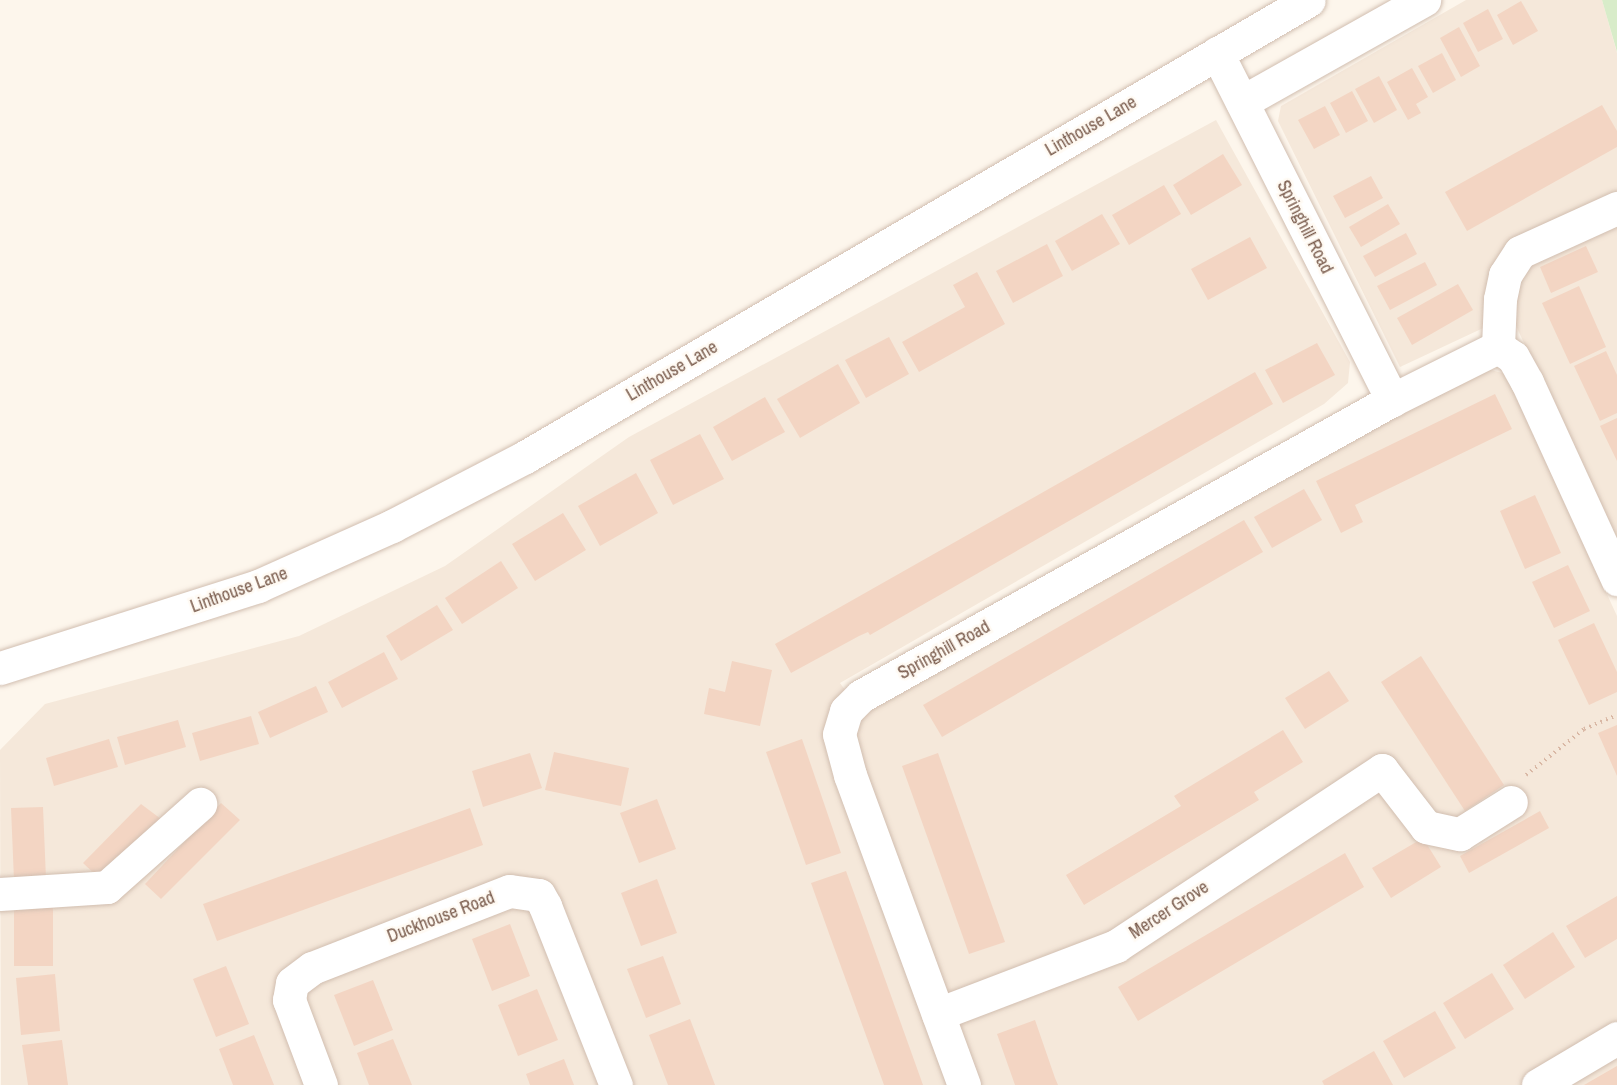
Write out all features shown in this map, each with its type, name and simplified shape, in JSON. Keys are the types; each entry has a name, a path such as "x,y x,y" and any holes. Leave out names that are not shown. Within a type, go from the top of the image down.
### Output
{"street":[{"name":"Linthouse Lane","path":"0,668 258,586 392,526 525,457 1309,0"},
{"path":"1242,102 1424,0"},
{"name":"Springhill Road","path":"1217,53 1392,400"},
{"path":"1617,208 1520,252 1505,275 1500,299 1498,347 1513,357 1527,382 1617,579"},
{"name":"Springhill Road","path":"964,1085 850,775 839,734 846,711 861,696 1392,400 1498,347"},
{"name":"Mercer Grove","path":"938,1014 1116,945 1382,770 1426,827 1460,834 1511,802"},
{"path":"0,894 107,887 200,804"},
{"name":"Duckhouse Road","path":"321,1085 289,1000 292,983 312,968 510,891 539,895 616,1085"},
{"path":"1538,1085 1617,1038"}],"path":[{"path":"1511,802 1521,779 1584,729 1617,715"}],"shaded area":[{"path":"1466,0 1602,0 1617,53 1617,543 1511,315 1400,367 1278,121 1281,106"},
{"path":"1216,120 1350,362 1348,383 1324,404 840,683 863,715 1418,403 1487,369 1506,374 1617,616 1617,1085 1,1085 0,750 45,704 299,636 445,566 629,437"}],"green space":[{"path":"1602,0 1617,0 1617,52"}],"building":[{"path":"1521,1 1538,31 1513,45 1497,15"},
{"path":"1488,9 1503,39 1478,52 1463,23"},
{"path":"1459,27 1480,66 1461,77 1440,38"},
{"path":"1442,53 1456,80 1433,93 1418,66"},
{"path":"1412,68 1428,97 1416,104 1421,113 1408,120 1387,82"},
{"path":"1379,76 1397,110 1374,123 1355,89"},
{"path":"1352,91 1368,121 1346,133 1330,103"},
{"path":"1602,105 1617,131 1617,147 1467,231 1445,192"},
{"path":"1325,106 1340,135 1314,149 1298,120"},
{"path":"1223,154 1242,185 1191,215 1173,185"},
{"path":"1371,176 1383,198 1345,218 1333,196"},
{"path":"1164,185 1181,214 1129,245 1112,215"},
{"path":"1388,204 1400,224 1361,247 1349,227"},
{"path":"1102,214 1120,244 1072,271 1055,241"},
{"path":"1406,233 1417,254 1375,277 1363,256"},
{"path":"1250,237 1267,268 1208,300 1191,269"},
{"path":"1047,244 1063,276 1013,303 996,271"},
{"path":"1586,246 1598,272 1551,293 1540,267"},
{"path":"1425,262 1437,285 1390,310 1377,286"},
{"path":"977,272 1005,324 919,372 902,342 965,307 953,285"},
{"path":"1458,284 1473,310 1412,345 1397,318"},
{"path":"1579,286 1606,347 1570,364 1542,303"},
{"path":"889,337 909,374 866,398 845,360"},
{"path":"1317,343 1335,375 1283,403 1265,370"},
{"path":"1606,351 1617,375 1617,413 1600,421 1574,366"},
{"path":"838,364 860,403 800,438 777,399"},
{"path":"1255,372 1273,404 870,635 868,632 859,636 791,673 775,644"},
{"path":"1495,394 1512,429 1355,505 1363,522 1341,533 1316,481"},
{"path":"765,397 785,432 732,461 713,427"},
{"path":"1617,418 1617,461 1600,426"},
{"path":"700,434 724,479 673,505 650,460"},
{"path":"636,473 658,513 600,546 578,506"},
{"path":"1304,489 1322,520 1272,548 1254,517"},
{"path":"1535,495 1561,553 1525,569 1500,511"},
{"path":"563,513 586,550 535,581 512,544"},
{"path":"1244,520 1263,552 942,737 923,705"},
{"path":"501,561 518,588 462,624 445,598"},
{"path":"1568,565 1590,611 1554,628 1532,582"},
{"path":"437,605 453,630 401,661 386,636"},
{"path":"1594,623 1617,672 1617,692 1589,705 1558,640"},
{"path":"384,652 398,679 342,708 328,682"},
{"path":"1421,656 1504,785 1465,811 1381,682"},
{"path":"732,661 772,670 760,726 704,714 709,688 725,692"},
{"path":"1329,671 1349,701 1305,729 1285,698"},
{"path":"316,686 328,712 270,738 258,712"},
{"path":"251,716 259,744 200,761 192,733"},
{"path":"178,720 186,747 125,765 117,737"},
{"path":"1617,725 1617,776 1598,733"},
{"path":"1283,730 1303,762 1254,792 1259,800 1084,905 1066,875 1181,806 1174,796"},
{"path":"109,739 118,767 54,786 46,758"},
{"path":"802,739 841,853 806,865 766,752"},
{"path":"554,752 629,768 621,806 545,790"},
{"path":"530,753 542,788 483,807 472,771"},
{"path":"938,753 1005,942 969,954 902,766"},
{"path":"657,799 676,849 639,863 620,813"},
{"path":"221,803 240,820 161,899 145,884"},
{"path":"141,804 161,819 100,879 83,863"},
{"path":"43,807 46,879 14,880 11,808"},
{"path":"470,808 483,845 217,941 203,904"},
{"path":"1540,811 1549,828 1469,873 1460,856"},
{"path":"1423,838 1441,867 1391,898 1372,868"},
{"path":"1345,853 1364,887 1138,1021 1118,987"},
{"path":"846,871 923,1085 884,1085 831,939 811,883"},
{"path":"657,879 677,933 641,946 621,893"},
{"path":"1617,896 1617,939 1585,958 1566,926"},
{"path":"14,905 53,906 53,966 14,966"},
{"path":"510,924 530,976 492,991 472,939"},
{"path":"1553,932 1575,967 1525,999 1503,965"},
{"path":"663,956 681,1004 646,1018 627,969"},
{"path":"226,966 249,1024 216,1037 193,979"},
{"path":"1492,973 1514,1009 1465,1039 1443,1003"},
{"path":"55,974 60,1031 21,1035 16,978"},
{"path":"373,980 393,1030 354,1046 334,995"},
{"path":"537,989 558,1040 518,1056 498,1005"},
{"path":"1435,1011 1456,1048 1404,1078 1383,1041"},
{"path":"690,1019 715,1085 668,1085 649,1035"},
{"path":"1035,1020 1058,1085 1015,1085 997,1034"},
{"path":"254,1035 274,1085 233,1085 219,1049"},
{"path":"393,1039 412,1085 369,1085 357,1053"},
{"path":"62,1040 68,1085 28,1085 22,1045"},
{"path":"1374,1051 1393,1085 1324,1085 1322,1081"},
{"path":"564,1059 574,1085 530,1085 526,1074"},
{"path":"1617,1066 1617,1085 1584,1085"}]}
